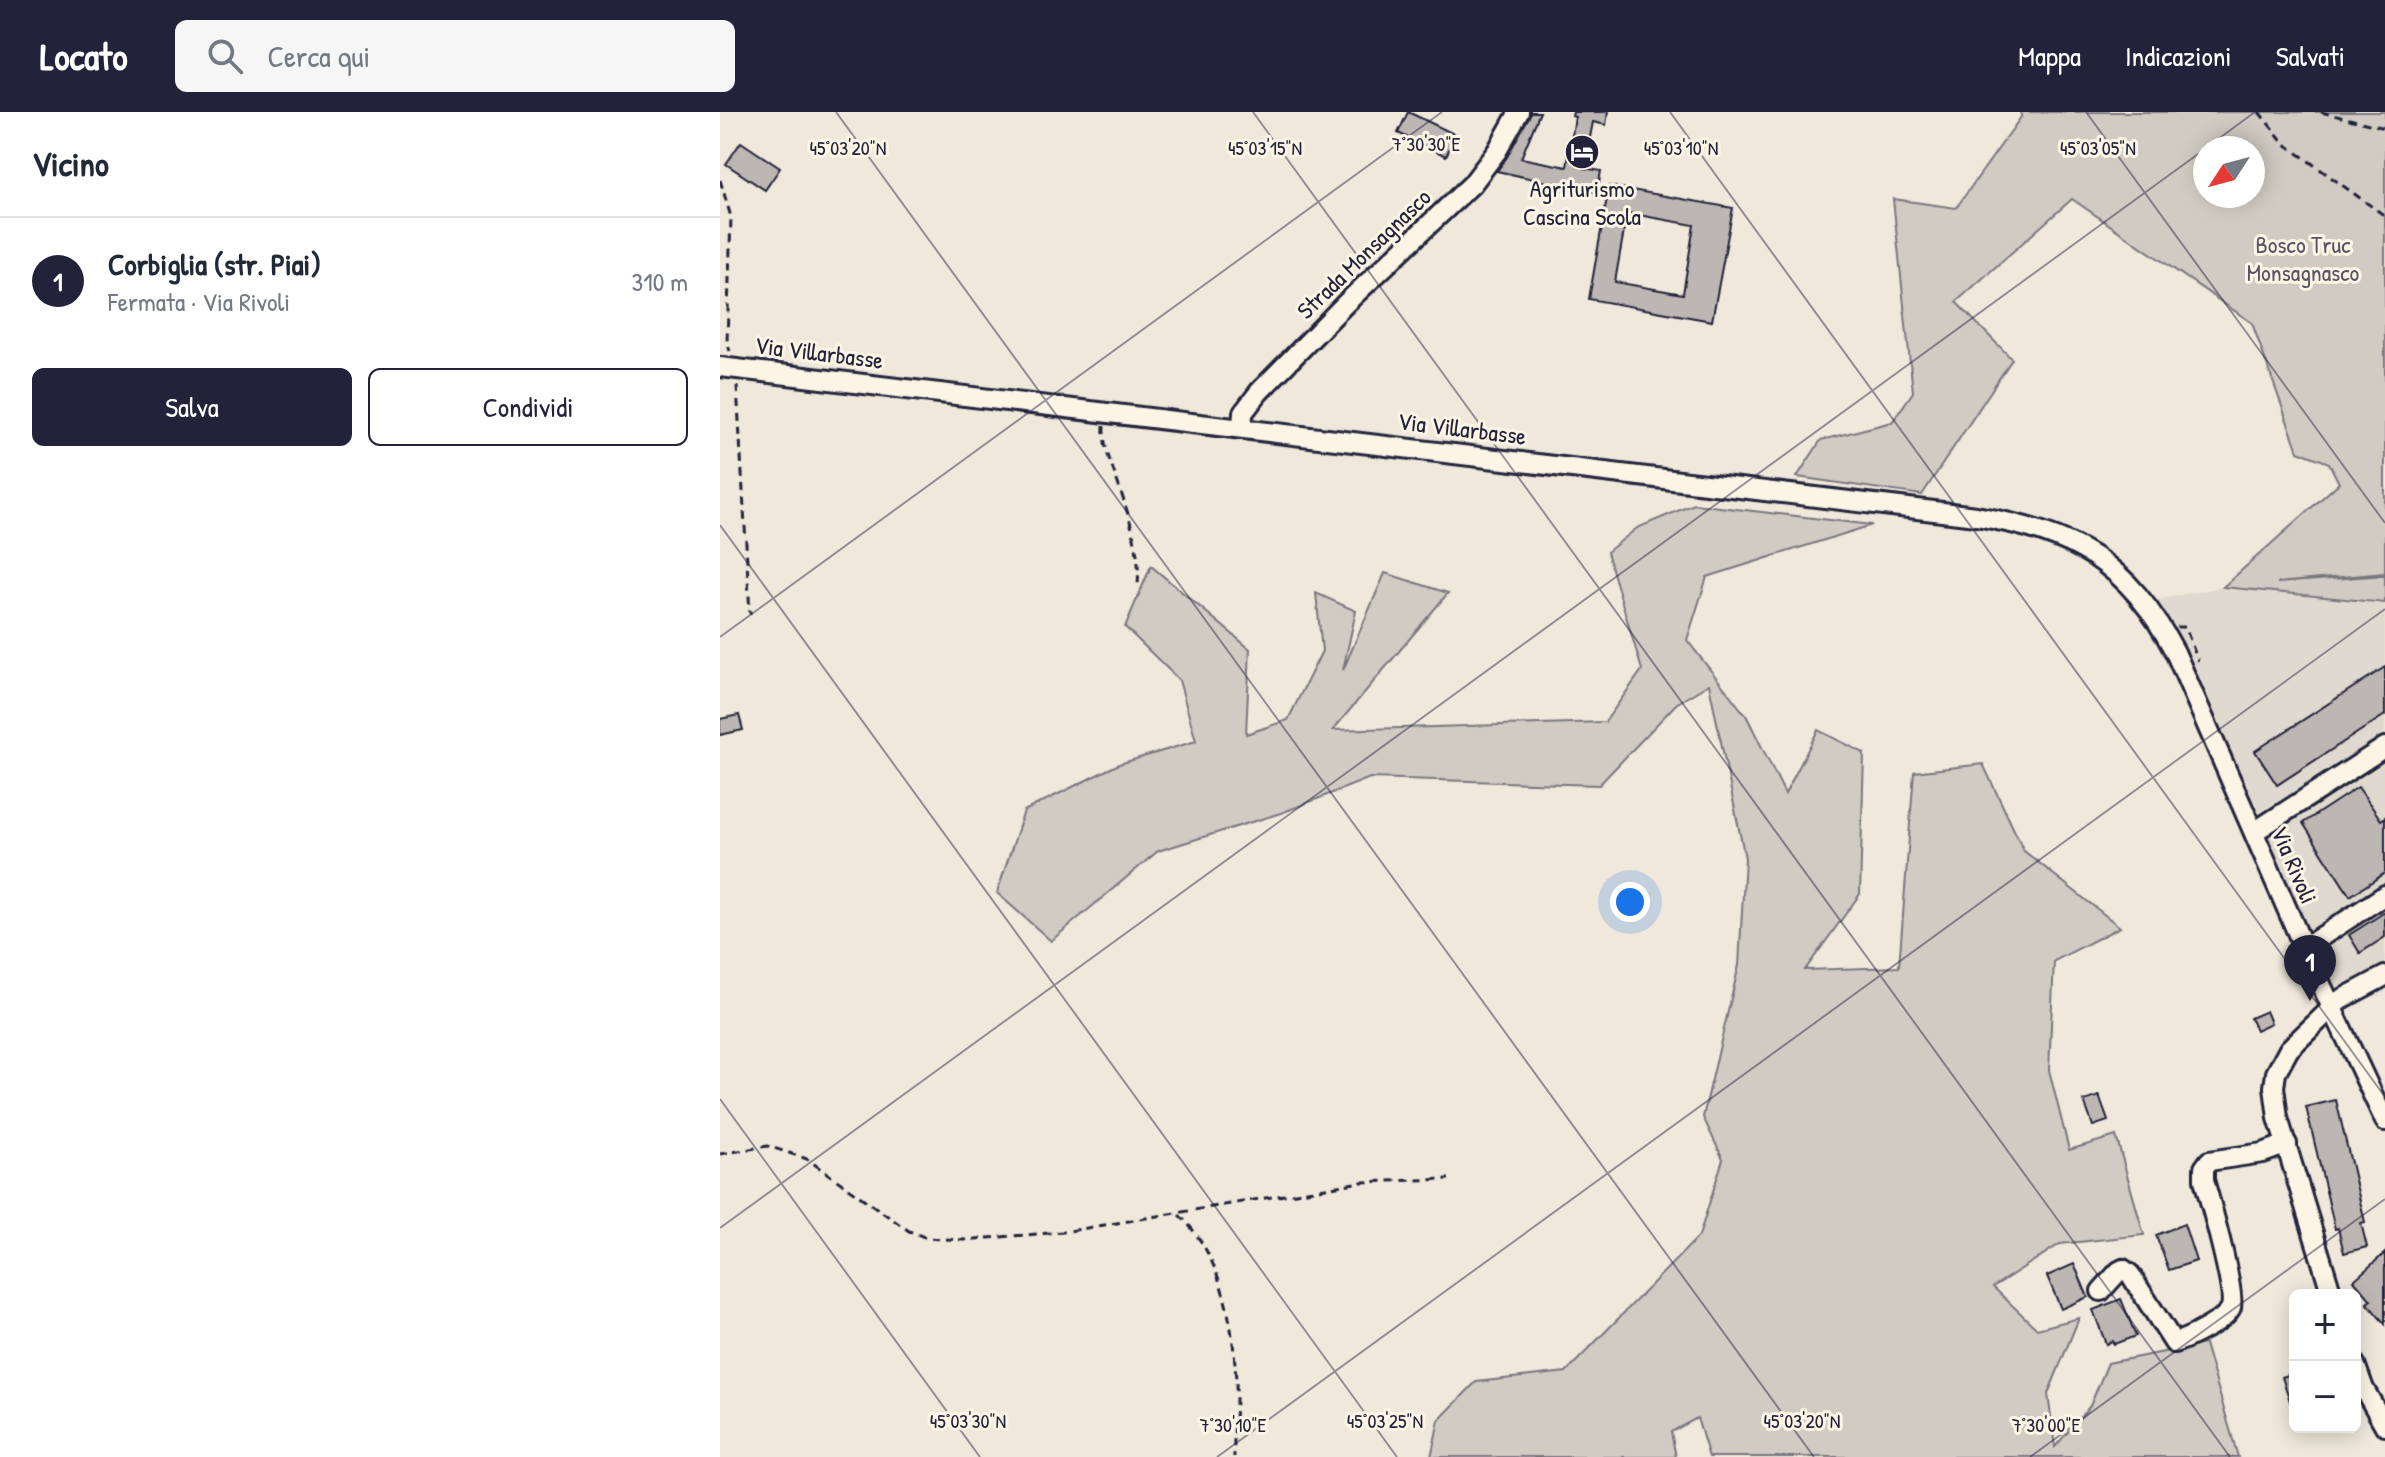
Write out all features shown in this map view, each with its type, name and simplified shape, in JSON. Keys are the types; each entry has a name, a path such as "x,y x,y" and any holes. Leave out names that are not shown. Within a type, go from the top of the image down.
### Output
{"street":[{"name":"Strada Monsagnasco","path":"1242,427 1243,413 1259,392 1346,303 1472,184 1497,151 1519,112"},
{"name":"Via Villarbasse","path":"728,367 2015,522 2048,531 2108,565 2145,601 2161,626"},
{"name":"Via Rivoli","path":"2161,626 2331,1009 2385,1121"},
{"path":"2254,832 2385,747"},
{"path":"2304,948 2385,895"},
{"path":"2330,1289 2278,1118 2274,1087 2276,1073 2289,1049 2331,1009 2349,994 2385,976"},
{"path":"2101,1291 2123,1269 2130,1274 2174,1343 2227,1314 2233,1304 2223,1250 2204,1180 2204,1168 2209,1161 2220,1157 2263,1153 2287,1144"},
{"path":"2361,1381 2385,1426"}],"path":[{"path":"2259,112 2285,144 2385,216"},
{"path":"2321,112 2385,128"},
{"path":"720,180 731,217 728,367 750,614"},
{"path":"1104,411 1106,455 1136,550 1138,585"},
{"path":"720,1154 768,1146 807,1159 909,1231 927,1238 963,1240 1063,1232 1177,1214 1268,1195 1361,1182 1449,1179"},
{"path":"1177,1214 1194,1229 1224,1298 1233,1344 1236,1385 1234,1457"}],"shaded area":[{"path":"2223,587 2385,603 2385,992 2324,1018 2155,600"}],"green space":[{"name":"Bosco Truc Monsagnasco","path":"2021,112 2385,112 2385,573 2277,583 2385,575 2385,603 2223,587 2339,483 2329,463 2298,451 2252,323 2072,199 1956,302 2012,359 1922,495 1797,477 1821,440 1892,422 1913,392 1893,199 1956,208 2021,117"},
{"path":"1694,504 1872,525 1707,577 1687,640 1747,717 1785,794 1818,730 1864,753 1860,894 1805,970 1899,967 1914,772 1983,764 2024,851 2120,927 2054,961 2049,1070 2069,1150 2116,1136 2144,1235 2060,1244 1993,1287 2037,1329 2079,1318 2048,1394 2055,1447 2090,1406 2108,1363 2205,1344 2238,1457 1709,1457 1697,1418 1671,1432 1676,1457 1431,1457 1439,1420 1476,1382 1566,1372 1699,1236 1723,1159 1703,1117 1739,965 1745,858 1709,684 1676,704 1599,785 1370,778 1284,812 1158,851 1051,941 997,893 1024,811 1119,764 1196,741 1179,680 1125,627 1151,566 1250,649 1246,734 1288,720 1322,651 1316,593 1356,611 1343,670 1385,573 1448,593 1333,730 1605,722 1642,670 1607,552 1637,528"}],"building":[{"path":"1408,112 1456,135 1446,156 1398,133"},
{"path":"1531,112 1540,112 1521,158 1567,167 1575,117 1572,116 1573,112 1608,112 1606,125 1593,122 1584,168 1601,171 1597,193 1497,171"},
{"path":"741,142 780,168 765,190 726,164"},
{"path":"1609,186 1733,208 1712,321 1589,299","holes":["1627,213 1694,225 1683,294 1615,282"]},
{"path":"2385,667 2385,715 2277,785 2255,751"},
{"path":"739,715 743,730 720,735 720,719"},
{"path":"2358,787 2381,820 2385,817 2385,873 2350,896 2303,823"},
{"path":"2385,912 2385,937 2360,953 2349,935"},
{"path":"2266,1011 2271,1023 2256,1030 2250,1018"},
{"path":"2099,1096 2108,1121 2093,1126 2084,1101"},
{"path":"2336,1100 2365,1222 2361,1223 2367,1247 2344,1253 2338,1228 2335,1229 2306,1107"},
{"path":"2184,1224 2196,1261 2169,1270 2156,1235"},
{"path":"2385,1253 2385,1324 2367,1303 2371,1300 2354,1280"},
{"path":"2074,1264 2088,1297 2061,1309 2047,1276"},
{"path":"2121,1299 2136,1336 2106,1344 2093,1310"},
{"path":"2289,1375 2289,1398 2282,1377"}],"place":[{"name":"Agriturismo Cascina Scola","path":"1582,152"},
{"name":"Corbiglia (str. Piai)","path":"2310,1001"}]}
